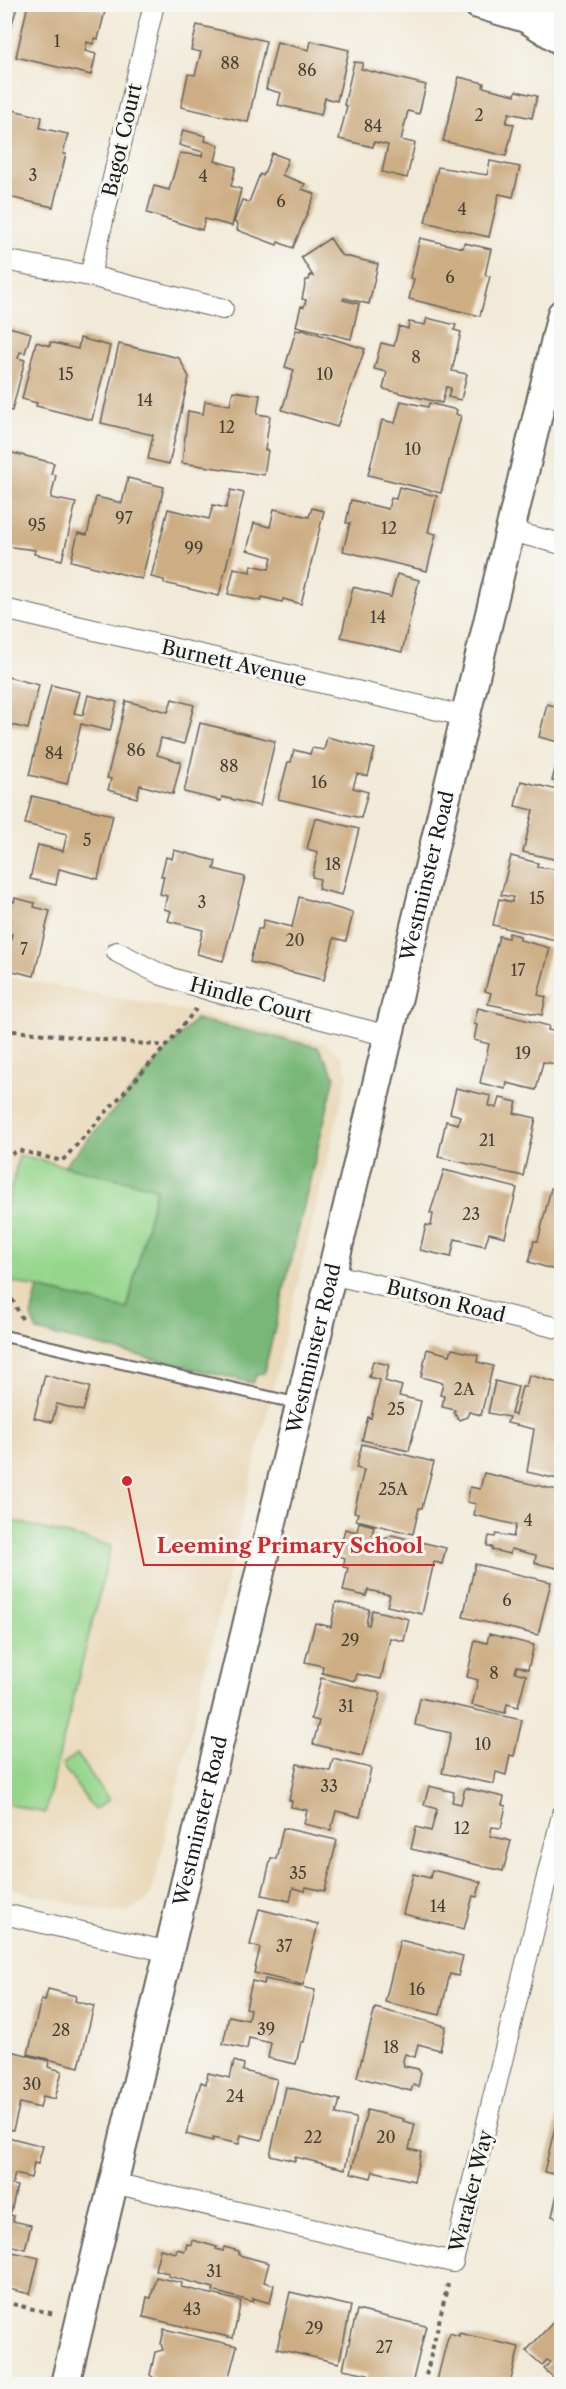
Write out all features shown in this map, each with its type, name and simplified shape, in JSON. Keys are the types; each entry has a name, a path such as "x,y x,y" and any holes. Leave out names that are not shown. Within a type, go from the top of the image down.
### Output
{"main road":[{"path":"478,4 526,18 561,19"},
{"path":"526,18 561,41"},
{"name":"Westminster Road","path":"65,2385 561,314"}],"street":[{"name":"Bagot Court","path":"90,276 154,4"},
{"path":"4,260 90,276 224,309"},
{"path":"510,531 561,544"},
{"name":"Burnett Avenue","path":"4,609 464,716"},
{"name":"Hindle Court","path":"117,952 162,975 212,991 389,1036"},
{"name":"Butson Road","path":"332,1274 561,1329"},
{"name":"Waraker Way","path":"113,2183 453,2262 561,1815"},
{"path":"4,1914 169,1952"}],"lane":[{"path":"4,1336 300,1404"}],"path":[{"path":"4,1159 18,1150 62,1161 166,1046 196,1009"},
{"path":"4,1030 166,1046"},
{"path":"4,1283 33,1342"},
{"path":"424,2385 453,2262"},
{"path":"4,2302 57,2314"}],"shaded area":[{"path":"5,976 172,1008 326,1043 342,1057 348,1074 152,1893 147,1900 131,1910 112,1913 5,1888"}],"green space":[{"path":"195,1019 318,1047 335,1076 264,1373 257,1374 253,1383 37,1331 31,1317 38,1288 127,1309 156,1188 64,1166"},
{"path":"19,1155 156,1188 127,1310 5,1280 5,1215"},
{"path":"5,1519 111,1546 45,1813 5,1803"},
{"path":"77,1754 109,1800 94,1810 62,1765"}],"building":[{"path":"4,4 18,4 5,47 4,47"},
{"path":"28,4 79,4 105,11 98,39 95,38 93,44 87,42 85,51 96,54 91,75 16,57"},
{"path":"197,25 266,41 248,122 181,107 188,74 195,75 201,52 191,50"},
{"path":"311,41 349,50 337,101 325,98 321,115 278,105 281,93 266,89 277,42 309,50"},
{"path":"354,62 363,63 361,69 426,85 419,114 408,111 401,140 415,143 407,178 382,172 388,145 374,142 373,147 339,139"},
{"path":"459,77 484,83 483,87 515,95 516,91 537,96 532,118 509,113 506,123 514,124 506,156 443,141"},
{"path":"4,108 42,117 40,128 68,134 63,154 66,154 53,207 4,196"},
{"path":"183,130 206,136 205,141 219,145 215,161 236,167 231,186 241,189 232,226 205,219 202,230 147,213 154,186 169,190 180,153 202,156 203,152 179,145"},
{"path":"272,153 288,159 282,175 305,184 302,189 315,194 293,248 278,242 277,245 237,230 238,224 234,222 242,200 249,202 260,174 263,176"},
{"path":"490,161 520,167 513,197 499,194 489,237 425,222 438,167 487,175"},
{"path":"330,238 341,255 378,264 369,304 344,298 343,300 359,304 351,339 296,326 301,306 304,307 306,300 302,299 306,280 309,280 310,275 313,276 301,257"},
{"path":"420,238 463,248 464,243 491,249 485,275 490,276 480,316 409,299 414,279 410,278"},
{"path":"427,318 456,325 454,330 461,332 452,371 467,374 461,400 448,397 451,388 446,387 442,403 383,389 387,372 374,369 381,343 394,346 399,326 408,329 409,322 425,325"},
{"path":"5,326 31,333 25,353 20,352 18,358 25,360 12,411 5,410"},
{"path":"302,329 365,349 337,427 282,410 294,370 285,367 296,330 301,331"},
{"path":"80,338 110,346 92,420 36,406 37,403 22,399 36,342 50,346 50,342 78,349"},
{"path":"119,344 179,358 189,377 169,464 148,459 153,435 101,423"},
{"path":"233,391 260,395 257,414 270,416 264,475 182,463 188,411 203,414 205,401 230,405"},
{"path":"401,401 428,407 429,403 457,410 456,414 461,416 441,493 368,475 382,420 395,423"},
{"path":"9,452 54,463 51,474 56,475 51,498 76,503 62,560 34,554 35,550 4,546 4,472"},
{"path":"128,478 164,487 142,579 71,561 78,533 87,535 96,497 122,503"},
{"path":"399,487 437,496 428,532 436,534 427,571 343,551 350,523 346,523 351,500 388,509 391,498 396,499"},
{"path":"231,490 244,493 219,596 164,583 164,580 151,577 168,509 209,519 213,505 226,508"},
{"path":"312,508 324,511 301,604 283,599 282,602 262,597 261,601 228,594 234,568 250,572 251,565 269,569 272,557 247,550 254,523 270,527 274,509 309,517"},
{"path":"397,574 419,580 402,652 341,637 353,587 391,597"},
{"path":"562,668 562,693 555,691"},
{"path":"4,676 39,685 28,729 4,723"},
{"path":"51,685 80,692 74,713 83,715 88,695 117,702 110,731 81,724 67,784 29,775"},
{"path":"172,699 194,705 184,744 161,738 157,755 181,762 173,794 140,785 137,798 108,790 111,779 107,778 126,701 168,712"},
{"path":"547,704 562,708 562,743 539,737"},
{"path":"200,723 275,741 260,806 222,797 221,801 184,792"},
{"path":"327,737 375,749 368,776 357,774 353,788 368,792 361,818 278,799 288,762 291,762 294,750 310,754 312,748 324,750"},
{"path":"562,747 562,783 552,781"},
{"path":"521,781 562,791 562,861 523,852 533,810 515,806"},
{"path":"32,796 113,815 98,879 59,869 56,885 30,879 38,845 63,851 67,834 25,824"},
{"path":"315,818 359,829 342,895 318,889 320,879 312,877 318,852 307,849"},
{"path":"174,850 216,861 214,869 245,877 223,961 197,954 203,930 168,921 171,911 164,909 167,896 160,894 164,876 161,876 166,857 172,859"},
{"path":"511,856 538,863 537,867 562,870 560,941 493,925 499,899 512,902 513,897 501,895"},
{"path":"299,897 353,913 346,941 334,938 324,980 250,962 258,929 262,929 264,920 292,927"},
{"path":"15,898 35,903 34,907 50,911 34,976 4,969 12,934 4,933 4,899 14,902"},
{"path":"509,933 520,936 520,940 550,948 538,995 546,997 542,1015 488,1004 491,993 485,991 499,936 508,938"},
{"path":"478,1008 549,1026 548,1030 562,1033 562,1043 556,1064 543,1062 536,1090 507,1083 506,1089 480,1083 489,1044 474,1040 477,1025 474,1024"},
{"path":"456,1088 491,1096 489,1106 497,1108 500,1098 517,1102 514,1113 536,1118 523,1176 438,1157 446,1121 458,1124 460,1116 450,1113"},
{"path":"444,1170 517,1188 505,1237 489,1233 485,1246 455,1239 451,1257 420,1250 426,1225 431,1226 433,1214 430,1213"},
{"path":"551,1188 562,1190 562,1270 558,1269 558,1271 529,1262 534,1241 538,1241"},
{"path":"427,1349 450,1355 452,1349 478,1355 477,1362 493,1366 481,1415 469,1412 467,1417 459,1420 454,1413 455,1410 442,1407 444,1396 440,1395 443,1383 421,1377"},
{"path":"373,1361 389,1365 385,1381 402,1386 399,1396 421,1401 409,1451 362,1440 368,1417 371,1418 380,1380 369,1377"},
{"path":"45,1375 90,1387 83,1411 57,1404 52,1422 34,1418"},
{"path":"529,1375 562,1384 562,1480 527,1472 534,1429 507,1423 509,1417 488,1413 495,1381 518,1387 511,1414 515,1415 522,1387 526,1387"},
{"path":"362,1444 434,1462 413,1534 356,1520 358,1513 354,1512 364,1470 356,1468"},
{"path":"484,1473 562,1491 562,1561 559,1560 557,1568 535,1563 536,1555 511,1549 510,1554 492,1550 492,1547 487,1546 489,1536 495,1537 496,1534 513,1537 516,1525 474,1515 476,1504 467,1502 470,1487 480,1489"},
{"path":"359,1522 374,1526 372,1535 377,1536 374,1549 382,1551 384,1545 382,1540 392,1535 446,1548 442,1564 434,1562 422,1614 387,1606 390,1595 368,1590 366,1596 343,1591 348,1568 343,1567 345,1558 338,1556 345,1529 357,1532"},
{"path":"475,1564 551,1582 538,1635 463,1617"},
{"path":"336,1602 369,1609 366,1624 369,1625 372,1610 409,1619 404,1641 390,1638 381,1679 357,1674 355,1681 322,1673 323,1666 305,1662 315,1623 331,1627"},
{"path":"489,1634 534,1645 528,1669 517,1666 515,1672 526,1675 518,1707 507,1704 505,1713 472,1705 478,1680 467,1677 475,1640 487,1643"},
{"path":"321,1678 381,1693 362,1756 313,1744 319,1721 311,1719"},
{"path":"420,1698 522,1720 514,1756 510,1755 506,1775 496,1772 494,1784 442,1773 451,1733 415,1725"},
{"path":"333,1759 371,1768 360,1817 336,1811 331,1830 304,1824 307,1810 291,1807 292,1801 289,1800 297,1764 330,1771"},
{"path":"429,1786 454,1792 452,1802 461,1804 465,1788 504,1797 502,1805 506,1806 501,1828 492,1827 490,1836 511,1841 503,1871 411,1849 416,1827 431,1831 437,1809 424,1805"},
{"path":"283,1828 337,1840 325,1891 306,1887 305,1891 293,1888 290,1901 262,1895 271,1858 276,1859"},
{"path":"432,1870 481,1882 477,1897 473,1896 464,1929 403,1914 413,1874 430,1878"},
{"path":"259,1909 318,1924 303,1985 254,1973 260,1948 250,1945"},
{"path":"400,1940 463,1956 458,1976 450,1974 440,2015 385,2002"},
{"path":"265,1979 315,1990 304,2042 301,2042 296,2064 268,2058 271,2043 249,2038 247,2049 223,2044 229,2016 248,2020 250,2009 246,2008 252,1981 264,1984"},
{"path":"48,1989 76,1996 75,2001 94,2006 79,2067 28,2054 41,2000 45,2001"},
{"path":"375,2008 446,2026 440,2050 418,2044 415,2057 405,2054 404,2066 418,2069 421,2073 418,2087 413,2085 411,2091 357,2077"},
{"path":"4,2049 49,2061 48,2067 62,2071 55,2099 43,2096 40,2108 20,2103 13,2130 4,2128"},
{"path":"234,2061 244,2064 243,2071 277,2079 262,2140 241,2135 239,2144 213,2138 213,2141 186,2134 201,2082 206,2084 208,2073 230,2078"},
{"path":"286,2087 340,2100 336,2114 356,2118 345,2169 295,2157 295,2161 270,2155"},
{"path":"367,2110 415,2124 409,2149 421,2152 414,2181 373,2171 371,2178 351,2173"},
{"path":"558,2115 562,2116 562,2176 544,2172"},
{"path":"4,2136 43,2146 38,2164 34,2163 31,2178 15,2174 12,2185 17,2186 11,2212 4,2211"},
{"path":"557,2195 562,2196 562,2246 554,2244 560,2219 552,2216"},
{"path":"4,2213 14,2216 13,2221 31,2225 25,2249 4,2244"},
{"path":"192,2240 223,2251 224,2247 239,2251 239,2255 269,2263 264,2282 274,2285 270,2303 253,2298 253,2302 213,2291 214,2288 168,2276 169,2273 155,2270 160,2249 176,2253 177,2249 185,2251 187,2244 191,2245"},
{"path":"4,2250 39,2258 30,2294 4,2288"},
{"path":"156,2277 182,2283 181,2287 241,2301 233,2338 143,2317 147,2297 151,2298"},
{"path":"290,2292 351,2306 339,2363 277,2349"},
{"path":"357,2310 426,2326 412,2384 365,2384 368,2374 343,2369"},
{"path":"562,2313 561,2384 544,2369 550,2362 547,2360 542,2365 526,2351"},
{"path":"164,2329 237,2346 227,2384 162,2384 150,2375 155,2352 163,2350 161,2344"},
{"path":"449,2333 459,2336 459,2333 519,2347 510,2384 436,2384"}],"place":[{"name":"Leeming Primary School","path":"127,1481"}]}
